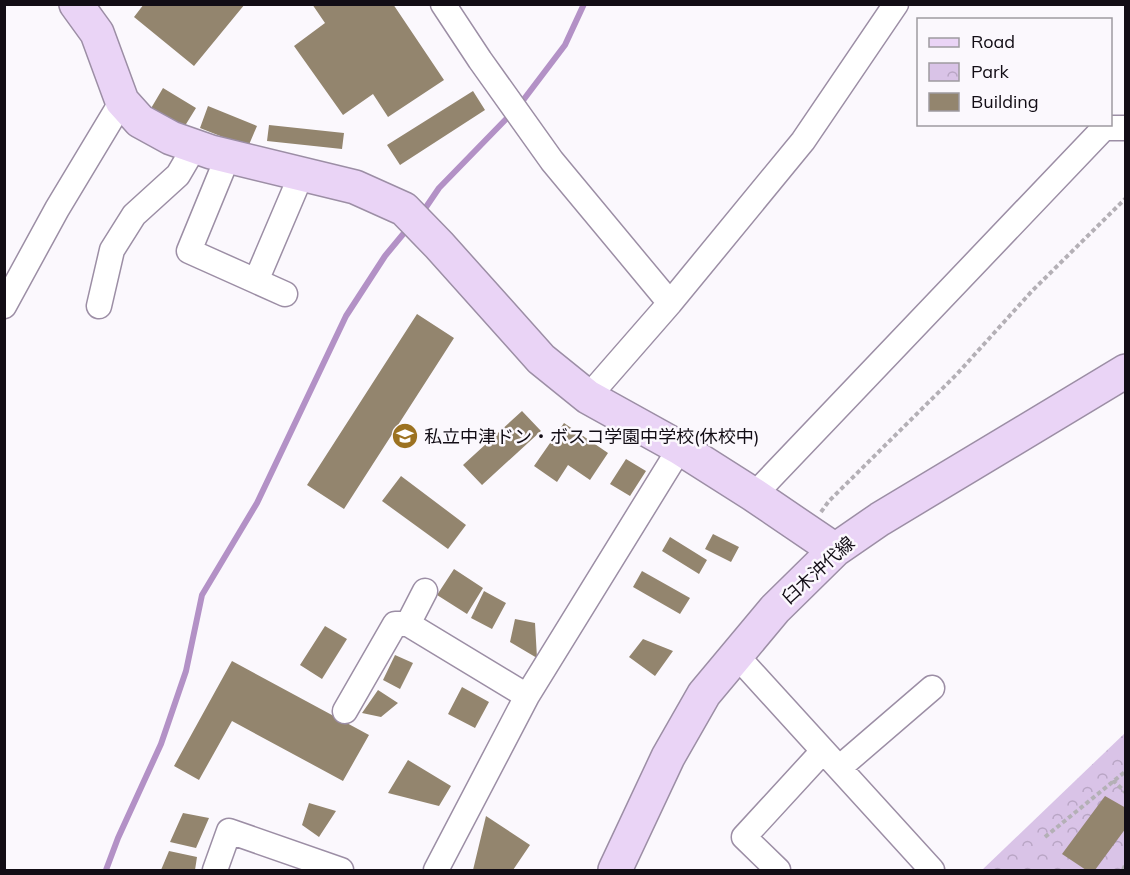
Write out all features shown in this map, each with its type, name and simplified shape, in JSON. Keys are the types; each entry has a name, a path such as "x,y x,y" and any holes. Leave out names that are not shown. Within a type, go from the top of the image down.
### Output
{"street":[{"path":"76,4 97,33 122,102 140,121 171,138 228,156 302,172 355,187 404,209 541,359 588,397 680,448 835,550"},
{"path":"443,4 552,160 670,303"},
{"path":"588,397 670,303 803,141 886,8"},
{"path":"4,306 57,208 122,102"},
{"path":"754,495 1104,128 1125,128"},
{"path":"99,306 112,250 134,215 178,175 195,146"},
{"path":"228,156 189,251 285,294"},
{"path":"256,281 302,172"},
{"name":"臼木沖代線","path":"615,870 668,758 704,694 775,609 835,550 880,519 1125,371"},
{"path":"436,870 527,696 680,448"},
{"path":"408,624 425,591"},
{"path":"345,711 395,624 408,624 527,696"},
{"path":"736,655 930,870"},
{"path":"839,768 932,687"},
{"path":"777,870 744,837 823,751"},
{"path":"214,870 229,831 341,870"}],"path":[{"path":"1045,837 1125,771"},
{"path":"1113,780 1125,793"},
{"path":"1123,870 1125,863"}],"green space":[{"path":"1125,733 1125,870 982,870"}],"building":[{"path":"144,4 245,4 194,66 134,17"},
{"path":"312,4 393,4 444,80 388,117 373,94 343,115 294,46 325,23"},
{"path":"163,88 196,108 183,129 150,110"},
{"path":"473,91 485,110 400,165 387,145"},
{"path":"208,106 257,126 248,147 200,128"},
{"path":"269,125 344,133 342,149 267,141"},
{"path":"417,314 454,338 344,509 307,485"},
{"path":"522,411 541,431 482,485 463,465"},
{"path":"564,423 608,453 590,480 568,465 557,482 534,466"},
{"path":"626,459 646,471 630,496 610,484"},
{"path":"401,476 466,525 448,549 382,501"},
{"path":"713,534 739,547 731,562 705,549"},
{"path":"670,537 707,560 699,574 662,551"},
{"path":"454,569 483,588 467,614 437,595"},
{"path":"642,571 690,598 680,614 633,587"},
{"path":"484,591 506,603 492,629 471,618"},
{"path":"515,619 535,623 537,658 510,642"},
{"path":"325,626 347,639 322,679 300,665"},
{"path":"643,639 673,651 655,676 629,657"},
{"path":"395,655 413,663 400,689 383,680"},
{"path":"232,661 369,735 343,781 232,721 199,780 174,766"},
{"path":"462,687 489,702 475,728 448,714"},
{"path":"378,690 398,703 381,717 362,713"},
{"path":"408,760 451,786 439,806 388,793"},
{"path":"1105,796 1126,808 1126,828 1095,870 1086,870 1062,854"},
{"path":"309,803 336,811 319,837 302,825"},
{"path":"183,813 209,818 196,848 170,842"},
{"path":"486,816 530,845 513,870 473,870"},
{"path":"169,851 197,857 195,870 161,870"}],"waterway":[{"path":"518,107 565,45 584,4"},
{"path":"422,213 439,188 511,114"},
{"path":"106,870 118,838 161,744 186,671 202,595 257,503 346,316 385,256 409,227"}],"place":[{"name":"私立中津ドン・ボスコ学園中学校(休校中)","path":"405,436"}]}
